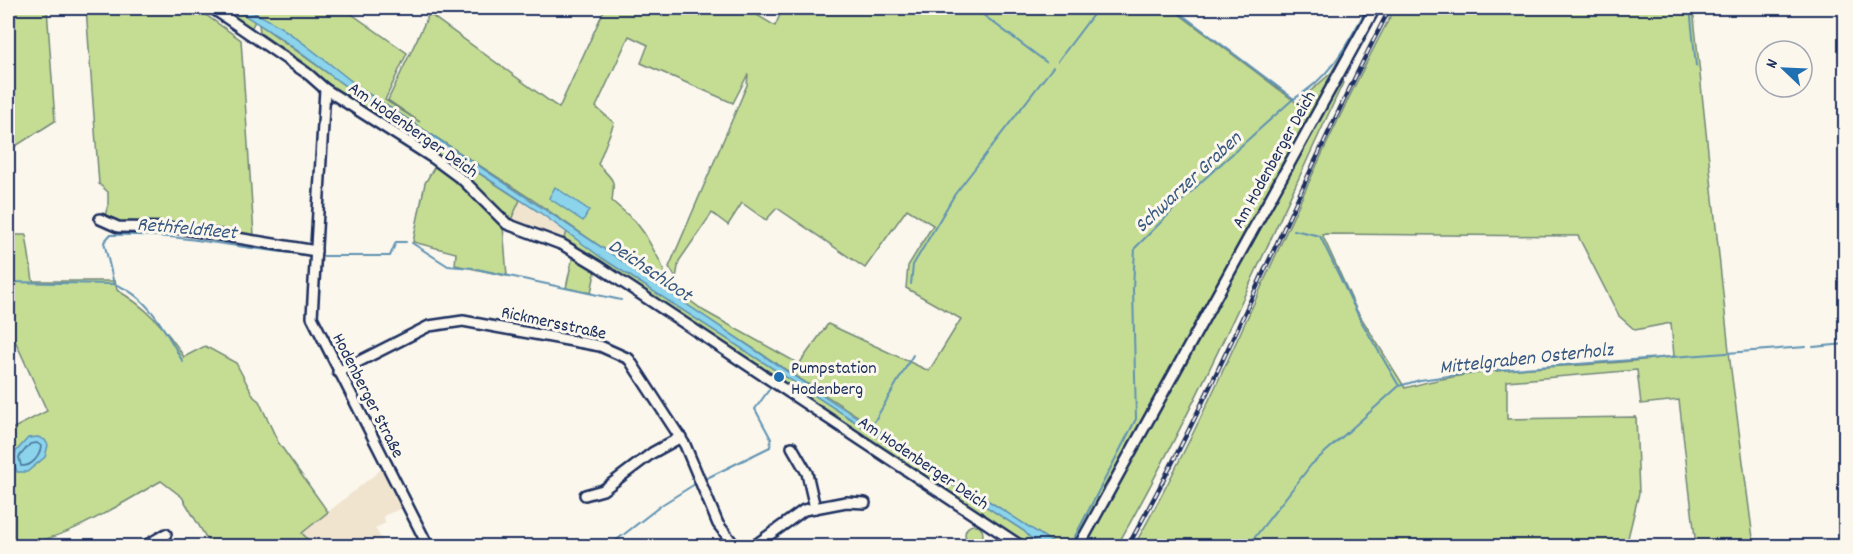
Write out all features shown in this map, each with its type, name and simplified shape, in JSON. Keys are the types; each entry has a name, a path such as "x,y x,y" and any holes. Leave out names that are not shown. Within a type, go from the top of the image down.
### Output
{"street":[{"name":"Am Hodenberger Deich","path":"212,8 308,74 325,89 448,170 472,189 507,224 563,245 598,266 1021,546"},
{"name":"Am Hodenberger Deich","path":"1079,546 1375,8"},
{"name":"Hodenberger Straße","path":"325,89 312,317 428,546"},
{"path":"100,219 118,227 177,228 316,251"},
{"name":"Rickmersstraße","path":"338,372 429,326 463,321 600,346 618,352 629,359 681,437 695,464 700,485 718,524 735,546"},
{"path":"585,495 603,490 652,453 681,437"},
{"path":"792,447 807,473 815,508"},
{"path":"754,546 804,510 846,501 865,503"},
{"path":"145,546 166,534"}],"shaded area":[{"path":"520,200 567,232 562,241 509,224"},
{"path":"384,467 405,507 383,516 386,523 375,528 386,546 314,546 302,533"}],"green space":[{"path":"8,8 47,8 55,121 8,151"},
{"path":"86,8 196,8 241,40 254,235 176,224 122,224 104,219 108,205 108,192 99,184"},
{"path":"219,8 233,8 255,21 252,27 247,26"},
{"path":"246,8 343,8 407,53 385,100 420,122 388,100 429,14 559,108 605,8 746,8 775,26 783,8 1171,8 1297,103 1331,73 1369,8 1372,8 1075,546 1058,546 674,297 530,198 361,89 288,32","holes":["629,36 648,45 641,63 733,103 748,74 747,85 669,267 676,278 679,261 712,213 728,225 742,203 766,220 777,208 865,268 907,209 933,225 908,266 906,288 961,319 929,371 828,324 799,364 704,311 668,284 661,263 644,233 635,221 612,201 612,180 598,164 614,123 596,107"]},
{"path":"1395,8 1693,8 1731,370 1754,546 1696,546 1679,400 1641,404 1637,370 1507,381 1507,419 1636,417 1639,493 1626,546 1134,546 1203,413 1361,74","holes":["1322,234 1578,236 1619,316 1635,330 1671,323 1674,356 1471,374 1405,388 1357,311"]},
{"path":"259,24 348,88 520,200 509,224 493,204 266,37 260,32"},
{"path":"1340,79 1343,83 1235,317 1178,433 1117,546 1081,546"},
{"path":"435,166 461,182 503,226 507,276 455,265 456,253 413,242 425,183"},
{"path":"567,232 602,258 1024,531 1043,546 1028,546 749,359 562,241"},
{"path":"8,235 26,235 33,281 115,281 117,290 155,319 184,357 205,346 236,363 254,397 259,401 278,442 328,512 302,533 314,546 211,546 182,497 161,481 69,531 29,543 9,546 8,431 47,411 8,325 8,280 13,280"},
{"path":"573,255 596,268 591,293 566,288"},
{"path":"974,525 980,528 983,534 980,540 974,543 968,540 965,534 968,528"}],"water":[{"path":"233,8 266,18 285,30 373,97 843,408 1058,546 1043,545 1031,539 1024,531 602,258 539,212 348,88 279,37"},
{"path":"555,187 589,210 583,221 549,198"},
{"path":"38,437 45,440 48,445 45,457 27,472 17,472 12,456 28,438"}],"waterway":[{"path":"974,8 1046,62"},
{"path":"1058,61 1098,8"},
{"path":"1173,8 1294,99"},
{"name":"Schwarzer Graben","path":"1070,546 1136,419 1133,289 1135,248 1202,181 1292,100 1317,82 1336,60 1367,8"},
{"path":"1690,8 1696,66"},
{"path":"911,284 913,265 955,194 1053,67"},
{"path":"1294,230 1320,236 1361,321 1399,386"},
{"name":"Rethfeldfleet","path":"114,284 104,242 110,235 161,236 312,255"},
{"name":"Rethfeldfleet","path":"321,256 390,256 396,242 406,242"},
{"name":"Rethfeldfleet","path":"412,243 448,266 473,268"},
{"name":"Rethfeldfleet","path":"477,269 621,300"},
{"name":"Rethfeldfleet","path":"8,282 114,284 126,289 155,316 183,362"},
{"name":"Mittelgraben Osterholz","path":"1813,347 1846,344"},
{"name":"Mittelgraben Osterholz","path":"1248,546 1311,465 1399,386 1420,380 1485,371 1806,347"},
{"path":"874,422 913,355"},
{"path":"705,479 770,447 771,439 755,409 771,387"},
{"path":"609,546 663,504 695,484"}],"railway":[{"path":"1128,546 1197,413 1324,142 1390,8"}],"place":[{"name":"Pumpstation Hodenberg","path":"779,377"}],"water label":[{"name":"Deichschloot","path":"651,269"}]}
